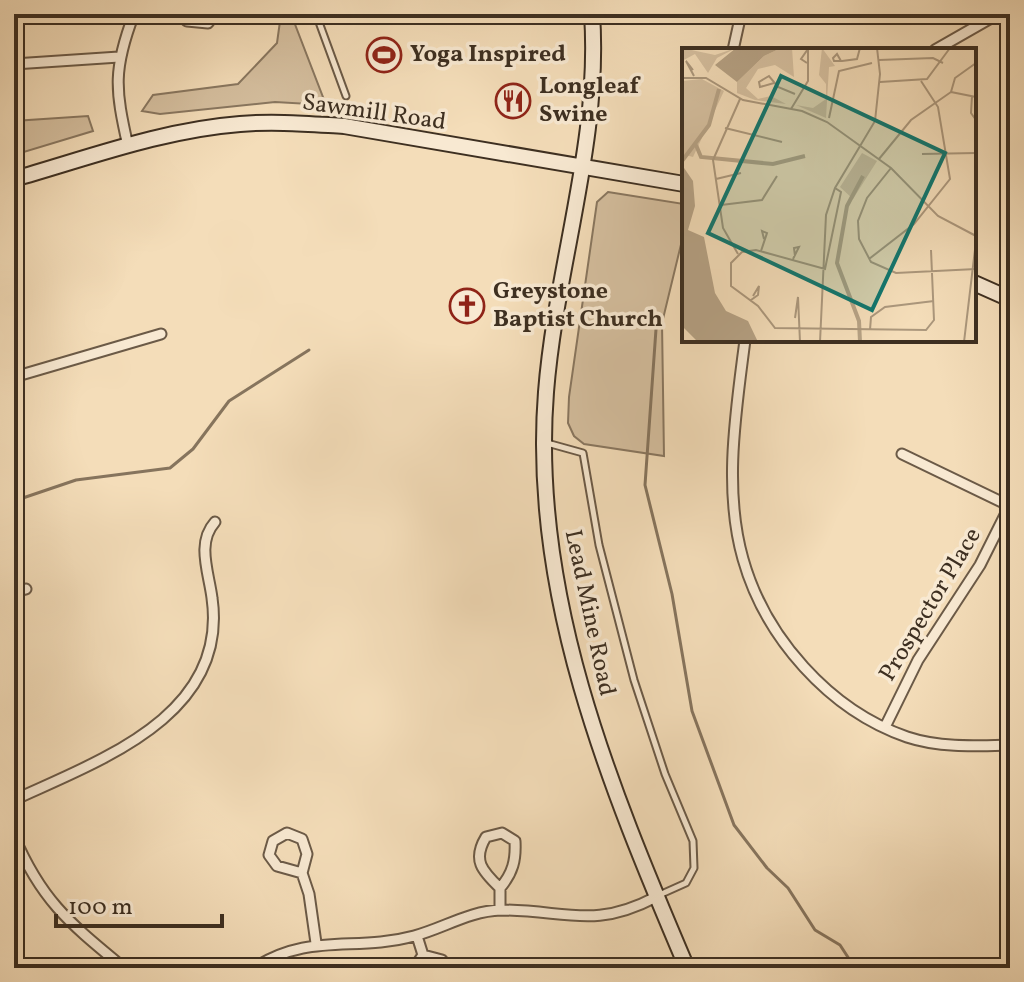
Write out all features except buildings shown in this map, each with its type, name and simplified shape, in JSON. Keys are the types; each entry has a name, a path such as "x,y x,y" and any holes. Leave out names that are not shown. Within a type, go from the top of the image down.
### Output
{"main road":[{"name":"Lead Mine Road","path":"592,14 594,89 546,389 543,443 547,532 559,604 593,730 656,897 687,968"},
{"name":"Sawmill Road","path":"14,179 191,130 288,123 344,126 682,184"},
{"path":"976,284 1010,299"}],"street":[{"path":"128,146 116,97 119,57 134,14"},
{"path":"179,14 187,21 208,23 215,14"},
{"path":"733,48 741,14"},
{"path":"938,48 998,14"},
{"path":"14,64 119,57"},
{"path":"14,377 161,334"},
{"path":"745,342 734,419 733,461 742,558 763,609 789,650 827,690 861,715 907,737 965,747 1010,745"},
{"path":"902,454 1010,505"},
{"name":"Prospector Place","path":"886,725 918,660 980,565 1010,505"},
{"path":"14,800 152,731 197,679 211,643 214,610 203,544 215,522"},
{"path":"14,592 26,589"},
{"path":"302,873 277,866 269,855 273,841 287,833 302,839 307,854 302,873 309,894 316,943"},
{"path":"500,888 479,865 477,851 486,837 502,833 515,841 515,857 509,877 500,888 500,910"},
{"path":"14,836 38,884 62,917 124,968"},
{"path":"254,968 288,951 316,943 378,944 417,936 466,916 500,910 591,918 631,910 656,897"},
{"path":"417,936 423,955"},
{"path":"414,968 423,955"},
{"path":"423,955 442,960 447,968"}],"lane":[{"path":"316,14 346,96"},
{"path":"543,443 565,445 583,453 602,559 634,680 665,774 693,841 694,868 686,883 656,897"}],"shaded area":[{"path":"281,14 291,14 326,105 275,102 160,114 142,111 153,95 238,84 277,43"},
{"path":"88,116 93,131 14,155 14,121"},
{"path":"608,192 682,204 682,240 662,323 664,456 584,444 574,436 568,423 597,202"}],"waterway":[{"path":"657,315 645,485 672,594 692,711 734,825 767,868 788,888 815,930 840,945 855,968"},
{"path":"14,501 76,480 170,468 193,449 229,401 309,350"}],"place":[{"name":"Yoga Inspired","path":"384,55"},
{"name":"Longleaf Swine","path":"513,101"},
{"name":"Greystone Baptist Church","path":"467,306"}]}
